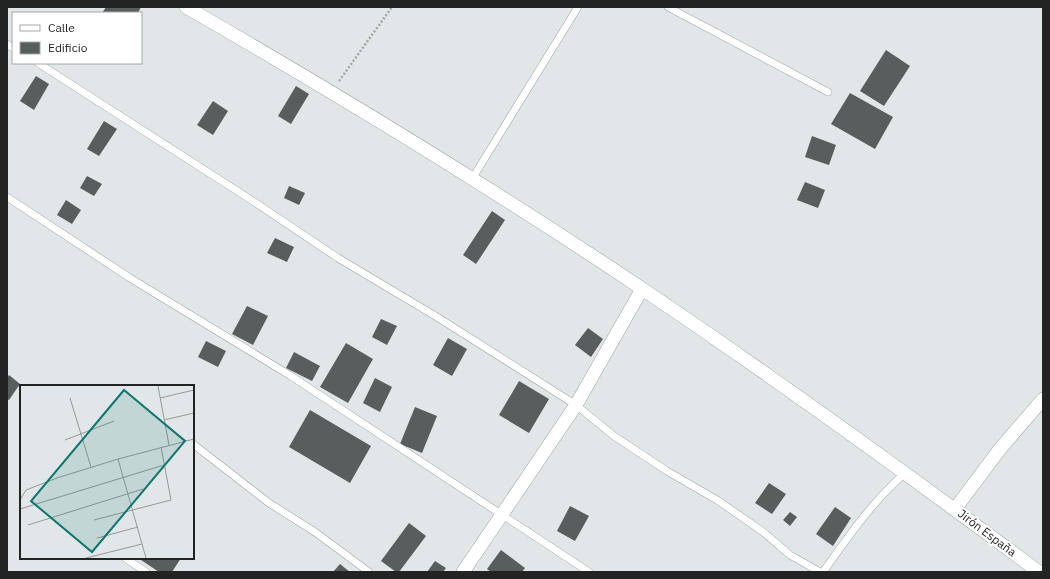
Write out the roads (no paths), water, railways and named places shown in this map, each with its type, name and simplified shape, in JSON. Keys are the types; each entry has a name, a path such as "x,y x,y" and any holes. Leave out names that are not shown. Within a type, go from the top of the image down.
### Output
{"street":[{"name":"Jirón España","path":"186,7 472,179 642,289 905,473 1039,572"},
{"path":"463,572 576,405 642,289"},
{"path":"955,509 1000,449 1043,399"}],"lane":[{"path":"472,179 578,7"},
{"path":"668,7 828,92"},
{"path":"40,64 256,203 338,258 438,317 576,405 614,436 667,471 717,500 762,531 790,555 822,572 868,510 882,494 905,473"},
{"path":"7,196 130,278 291,376 590,572"},
{"path":"194,445 270,503 315,532 369,572"},
{"path":"126,559 146,572"}]}
